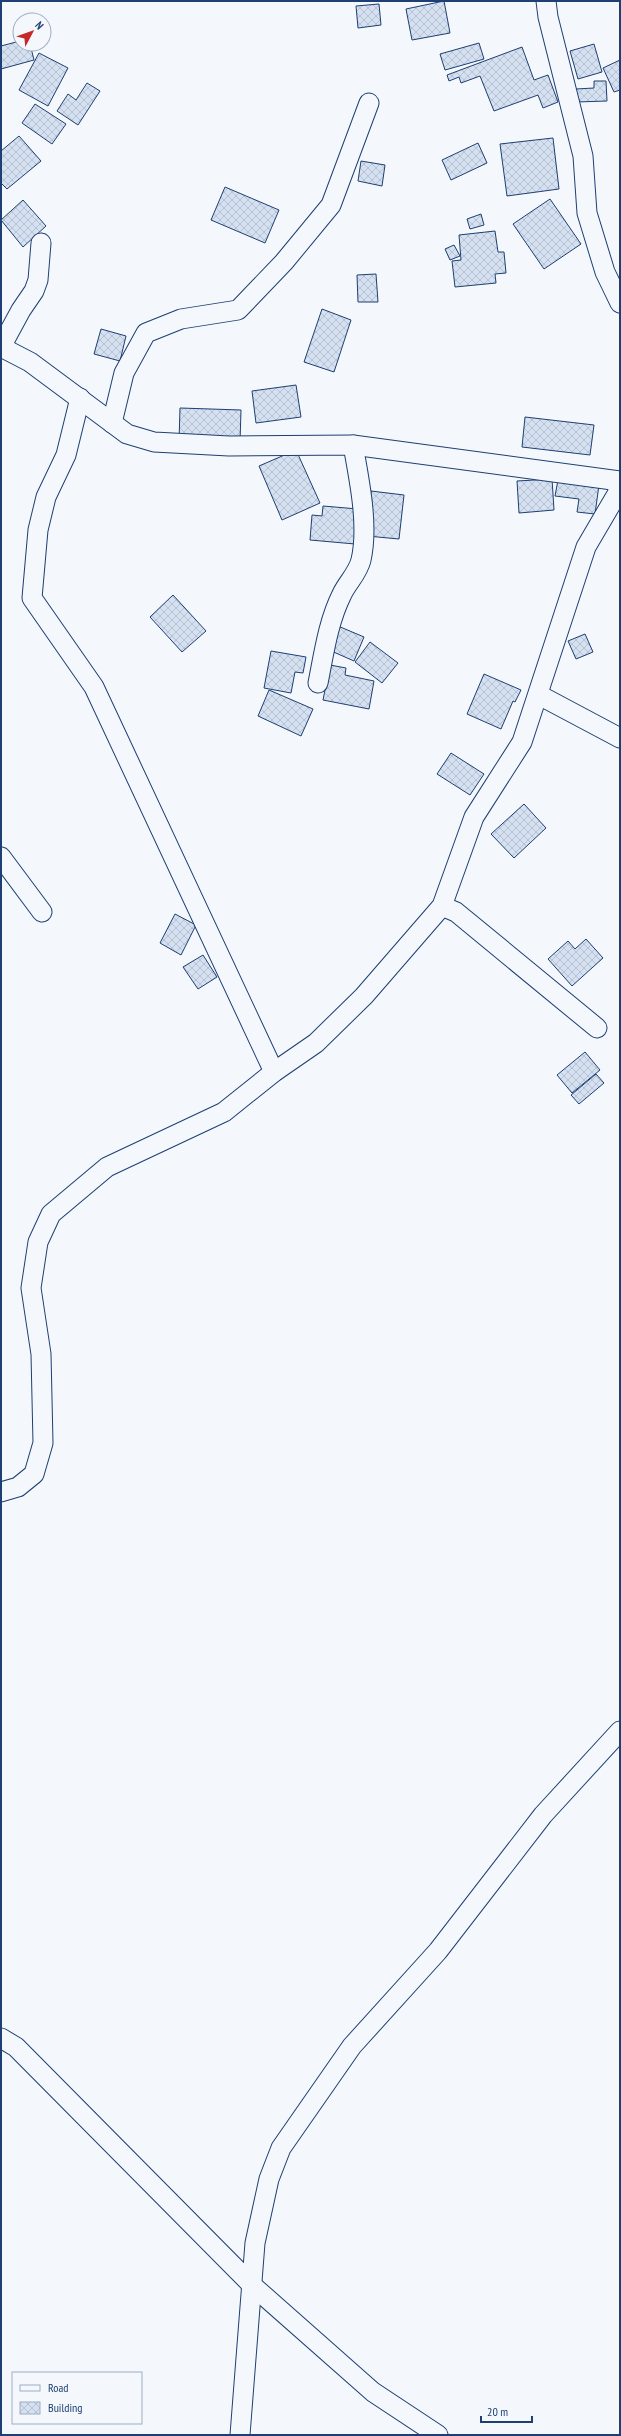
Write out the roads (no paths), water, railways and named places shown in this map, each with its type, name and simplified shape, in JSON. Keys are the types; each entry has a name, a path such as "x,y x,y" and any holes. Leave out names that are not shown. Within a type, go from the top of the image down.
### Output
{"street":[{"path":"546,1 548,17 582,156 587,213 605,272 620,303"},
{"path":"112,423 124,373 146,333 181,319 238,310 284,262 331,205 369,103"},
{"path":"1,1492 18,1488 34,1474 44,1443 41,1354 31,1288 38,1242 51,1214 107,1167 224,1112 274,1072 316,1043 364,996 442,906 474,817 522,742 539,695 557,631 586,547 617,494 620,482 353,445 229,446 154,442 127,434 30,362 1,347 21,310 34,291 38,280 41,243"},
{"path":"80,398 66,455 46,497 38,530 32,598 94,687 274,1072"},
{"path":"318,682 328,634 342,594 361,561 363,539 362,516 353,445"},
{"path":"539,695 620,738"},
{"path":"1,857 42,912"},
{"path":"442,906 456,912 597,1028"},
{"path":"240,2435 255,2243 269,2179 281,2148 352,2046 438,1951 543,1815 620,1730"},
{"path":"1,2038 16,2047 252,2286 372,2392 438,2435"}]}
